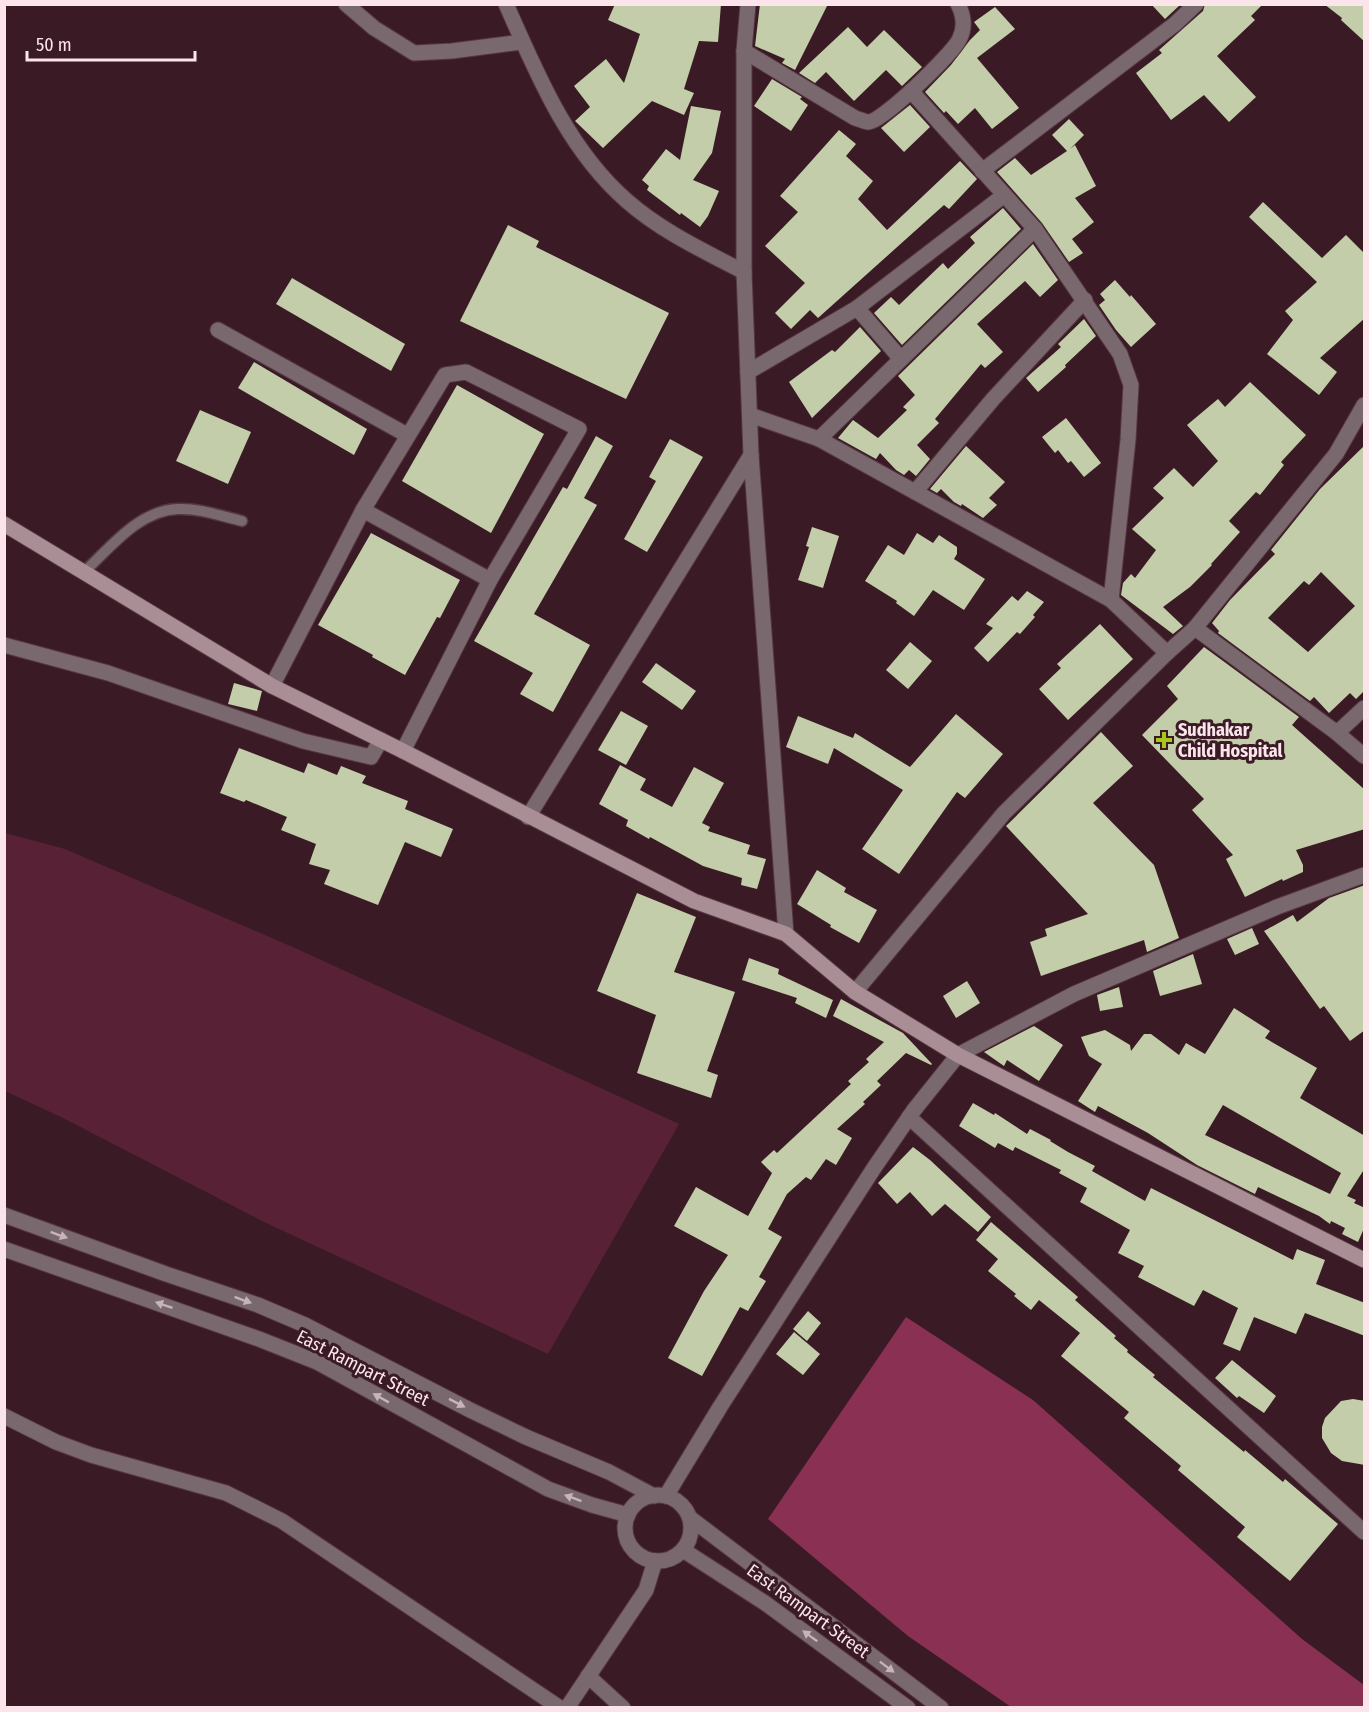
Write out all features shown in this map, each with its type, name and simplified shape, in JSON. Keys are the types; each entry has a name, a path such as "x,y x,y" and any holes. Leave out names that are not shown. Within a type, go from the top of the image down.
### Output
{"main road":[{"path":"4,524 272,686 694,901 786,934 855,992 957,1055 1365,1260"}],"street":[{"path":"346,4 374,28 414,53 452,51 522,42"},
{"path":"506,4 522,42 572,138 601,176 627,202 652,220 744,273"},
{"path":"748,4 744,51 744,273 751,455 786,934"},
{"path":"744,51 855,118 869,122 882,116 911,91 959,42 964,26 958,4"},
{"path":"981,171 1175,24 1196,4"},
{"path":"911,91 1035,230 1120,354 1131,385 1128,440 1111,600"},
{"path":"748,372 857,308 1003,196"},
{"path":"819,439 1035,230"},
{"path":"915,492 993,399 1085,300"},
{"path":"857,308 901,359"},
{"path":"218,330 407,435"},
{"path":"272,686 363,510 407,435 445,375 466,372 579,429 490,580 403,751"},
{"path":"855,992 1004,813 1195,628 1336,454 1365,405"},
{"path":"750,415 819,439 1111,600 1167,653"},
{"path":"528,817 751,455"},
{"path":"363,510 490,580"},
{"path":"1195,628 1338,733 1365,756"},
{"path":"4,645 108,673 303,741 354,754 371,757 381,740"},
{"path":"1338,733 1365,708"},
{"path":"690,1518 689,1540 683,1550 666,1560 656,1561 645,1558 630,1545 626,1535 628,1515 644,1499 660,1496 720,1407 873,1168 957,1055 1074,994 1276,906 1365,875"},
{"path":"909,1117 1365,1532"},
{"path":"4,1215 258,1305 305,1325 526,1437 660,1496 676,1500 690,1518 941,1707"},
{"name":"East Rampart Street","path":"4,1249 259,1339 317,1362 548,1489 628,1515"},
{"path":"4,1416 56,1442 91,1455 226,1494 249,1503 282,1521 560,1707"},
{"name":"East Rampart Street","path":"683,1550 765,1603 908,1707"},
{"path":"567,1707 646,1590 656,1561"},
{"path":"588,1676 623,1707"}],"lane":[{"path":"84,572 132,527 162,511 189,509 242,521"}],"shaded area":[{"path":"5,833 65,849 295,948 679,1124 548,1354 264,1222 63,1118 5,1091"},
{"path":"906,1317 1033,1400 1302,1639 1364,1685 1364,1707 1011,1707 908,1636 768,1519"}],"building":[{"path":"615,4 721,4 718,42 699,41 684,89 694,93 684,115 652,101 603,148 575,121 590,107 574,86 606,59 624,83 640,34 608,20"},
{"path":"760,4 828,4 795,70 782,63 785,59 755,46"},
{"path":"1151,4 1181,4 1165,19"},
{"path":"1205,4 1263,4 1251,16 1255,20 1217,56 1256,97 1229,122 1204,95 1171,120 1136,73 1162,53 1159,50 1203,11"},
{"path":"1324,4 1365,4 1365,42 1341,20 1342,18"},
{"path":"995,7 1015,29 977,58 1019,108 992,129 975,108 958,124 946,111 944,113 925,92 980,30 974,22"},
{"path":"848,27 867,47 884,30 922,67 902,86 886,70 854,101 826,72 815,83 799,73"},
{"path":"772,79 802,97 800,99 808,105 791,131 754,106"},
{"path":"910,105 930,127 904,152 881,128"},
{"path":"691,106 721,111 712,153 693,180 719,191 708,216 700,227 647,190 649,186 642,180 666,149 680,160"},
{"path":"1069,119 1084,135 1070,149 1075,145 1096,186 1075,198 1094,222 1072,239 1083,253 1069,262 1042,223 997,172 1015,158 1031,175 1067,151 1052,135"},
{"path":"839,130 856,144 846,156 873,181 858,199 887,230 960,161 977,179 949,209 944,205 818,318 810,310 791,329 775,313 805,283 765,246 798,212 780,196"},
{"path":"1263,202 1322,258 1346,235 1365,254 1365,318 1320,358 1337,372 1319,395 1267,354 1293,320 1285,311 1317,282 1249,217"},
{"path":"1003,208 1021,229 902,345 874,313 891,297 899,305 943,263 948,269 975,243 970,237"},
{"path":"508,225 539,241 536,247 669,313 626,399 460,321"},
{"path":"1033,244 1058,280 1040,297 1025,281 977,324 1003,352 985,368 981,364 935,419 939,423 917,445 930,459 916,476 909,470 904,475 896,470 880,453 876,459 838,438 853,420 878,438 907,410 903,407 915,395 898,376"},
{"path":"292,278 405,344 391,371 276,304"},
{"path":"1115,280 1156,324 1131,347 1099,305 1105,300 1100,294"},
{"path":"1084,319 1096,336 1038,392 1026,378 1061,347 1058,344"},
{"path":"860,327 881,351 812,418 789,382 832,350 835,352"},
{"path":"254,362 367,429 354,455 238,388"},
{"path":"1250,382 1306,435 1281,462 1284,465 1260,495 1256,492 1229,521 1240,532 1190,587 1163,607 1183,626 1173,634 1121,595 1123,583 1131,574 1135,578 1156,550 1132,529 1164,498 1153,488 1174,468 1193,487 1218,461 1187,425 1218,399 1225,407"},
{"path":"457,385 544,434 491,533 402,481"},
{"path":"200,410 251,432 228,484 176,461"},
{"path":"1066,418 1101,463 1084,477 1071,461 1068,463 1058,450 1055,453 1042,437"},
{"path":"596,436 613,446 584,498 597,505 534,614 590,645 553,712 520,694 533,673 474,641 563,487 567,489"},
{"path":"670,439 703,457 647,552 624,539 656,481 649,477"},
{"path":"1365,445 1365,690 1356,699 1350,693 1329,713 1314,697 1310,701 1218,633 1219,631 1212,623 1230,600 1275,554 1271,550 1320,489","holes":["1321,572 1355,606 1308,652 1268,618 1304,581 1309,585"]},
{"path":"966,446 1005,482 989,498 997,505 983,518 962,504 961,506 954,502 941,489 937,493 930,489"},
{"path":"812,527 839,536 823,588 798,580 809,547 806,546"},
{"path":"371,533 460,580 405,675 318,625"},
{"path":"917,533 933,543 939,535 957,547 954,559 985,579 964,610 933,590 914,616 896,603 897,601 865,581 888,545 904,555"},
{"path":"1027,591 1044,602 1020,634 1017,632 988,662 974,648 993,628 986,624 1012,596 1018,601"},
{"path":"1100,624 1133,659 1068,720 1039,689 1061,668 1057,664"},
{"path":"910,642 932,661 908,689 886,670"},
{"path":"1204,647 1299,717 1292,725 1365,790 1365,829 1296,850 1303,865 1303,872 1283,881 1282,879 1245,897 1226,859 1233,855 1192,810 1204,799 1142,735 1178,699 1167,686"},
{"path":"656,663 696,691 682,710 642,682"},
{"path":"234,683 262,691 257,711 228,704"},
{"path":"621,711 648,726 626,765 598,750"},
{"path":"956,714 1003,754 965,798 957,792 899,874 862,849 903,790 834,748 828,764 786,747 798,716 853,738 855,733 910,767"},
{"path":"1101,732 1133,766 1093,803 1154,865 1179,938 1147,952 1144,940 1041,976 1030,942 1047,936 1045,929 1088,914 1006,826"},
{"path":"239,748 304,773 308,763 337,775 341,766 366,776 362,783 408,801 405,809 453,829 441,857 405,842 378,905 324,884 330,870 309,864 316,844 281,830 287,817 246,800 244,802 220,793"},
{"path":"620,765 646,779 640,790 672,807 694,767 724,783 702,823 710,827 708,831 750,845 747,854 766,859 757,889 741,885 742,878 703,866 650,837 649,839 626,826 628,820 599,804"},
{"path":"817,870 846,888 844,892 877,910 859,943 830,927 831,925 797,904"},
{"path":"1365,885 1365,1030 1350,1041 1324,1006 1320,1009 1264,931 1293,915 1297,922 1329,898"},
{"path":"637,893 696,917 674,972 735,992 707,1071 718,1075 711,1098 637,1073 656,1015 597,991"},
{"path":"1252,928 1259,944 1235,955 1227,939"},
{"path":"1193,954 1202,984 1160,996 1153,971"},
{"path":"749,958 779,969 778,974 833,1000 826,1018 795,1003 797,998 742,980"},
{"path":"967,981 980,1003 956,1018 943,996"},
{"path":"1119,987 1123,1007 1100,1011 1097,995"},
{"path":"841,999 903,1033 932,1064 906,1053 877,1081 881,1085 863,1102 865,1104 837,1129 852,1138 836,1165 826,1159 811,1180 806,1177 787,1194 768,1229 782,1237 759,1277 766,1281 748,1311 740,1307 702,1376 668,1358 704,1291 728,1255 674,1226 696,1187 748,1216 772,1173 761,1162 774,1150 777,1153 851,1084 848,1081 869,1062 866,1059 884,1042 833,1016"},
{"path":"1234,1008 1270,1031 1265,1038 1317,1068 1300,1098 1365,1136 1365,1168 1347,1196 1356,1200 1354,1203 1365,1208 1365,1226 1358,1242 1342,1234 1345,1228 1331,1221 1330,1224 1319,1216 1258,1187 1255,1194 1197,1165 1148,1133 1098,1106 1095,1112 1078,1101 1102,1064 1089,1056 1081,1037 1105,1030 1130,1045 1131,1051 1144,1034 1151,1034 1179,1055 1186,1043 1205,1054","holes":["1223,1105 1341,1173 1330,1194 1205,1135"]},
{"path":"1034,1026 1063,1045 1039,1081 1007,1060 1004,1066 984,1052"},
{"path":"973,1103 994,1115 995,1113 1027,1134 1030,1129 1051,1140 1095,1166 1092,1171 1145,1201 1151,1188 1293,1260 1297,1249 1325,1260 1316,1284 1365,1303 1365,1336 1305,1313 1296,1334 1254,1317 1240,1351 1223,1344 1238,1308 1203,1290 1194,1306 1138,1277 1144,1266 1118,1253 1130,1230 1080,1202 1087,1188 1059,1173 1061,1170 1015,1147 1013,1151 998,1143 995,1148 959,1126"},
{"path":"913,1147 991,1217 978,1232 945,1204 932,1216 910,1192 897,1204 878,1183"},
{"path":"991,1222 1078,1297 1075,1300 1116,1336 1114,1338 1128,1350 1127,1352 1155,1375 1153,1377 1244,1452 1245,1450 1283,1482 1285,1479 1338,1524 1290,1581 1237,1537 1245,1527 1178,1470 1181,1466 1124,1418 1129,1412 1061,1356 1080,1333 1039,1300 1031,1310 988,1271 998,1259 976,1240"},
{"path":"808,1311 821,1323 807,1341 793,1329"},
{"path":"794,1332 820,1354 803,1375 776,1354"},
{"path":"1232,1360 1276,1396 1264,1413 1239,1396 1237,1398 1215,1378"},
{"path":"1353,1399 1365,1401 1365,1465 1342,1461 1331,1453 1322,1438 1325,1418 1341,1401"}],"place":[{"name":"Sudhakar Child Hospital","path":"1164,740"}]}
